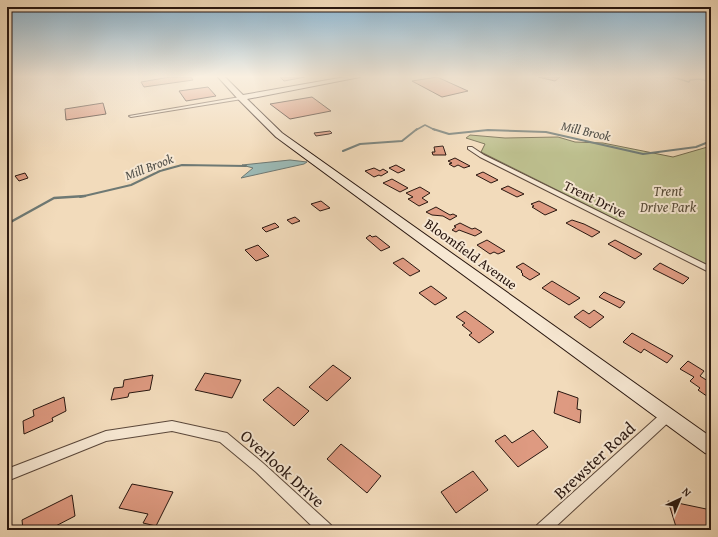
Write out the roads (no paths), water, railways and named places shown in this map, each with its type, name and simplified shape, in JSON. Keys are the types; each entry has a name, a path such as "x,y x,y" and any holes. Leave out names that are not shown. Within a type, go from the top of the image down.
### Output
{"main road":[{"name":"Bloomfield Avenue","path":"244,102 279,135 711,447"}],"street":[{"path":"130,116 215,102"},
{"name":"Trent Drive","path":"470,148 482,156 711,270"},
{"name":"Brewster Road","path":"542,530 668,415"},
{"name":"Overlook Drive","path":"7,475 106,436 172,426 223,437 260,468 326,530"}],"water":[{"path":"290,160 307,162 304,164 241,178 253,168 242,165"}],"waterway":[{"name":"Mill Brook","path":"416,130 425,125 433,129"},
{"name":"Mill Brook","path":"343,151 360,144 402,141 417,129"},
{"name":"Mill Brook","path":"433,129 449,134 488,130"},
{"name":"Mill Brook","path":"488,130 546,132 643,154 696,147 711,141"},
{"name":"Mill Brook","path":"84,196 131,185 160,171 182,165 246,166"},
{"name":"Mill Brook","path":"7,224 54,198 84,196"},
{"name":"Mill Brook","path":"80,197 84,196"}],"park label":[{"name":"Trent Drive Park","path":"668,200"}]}
